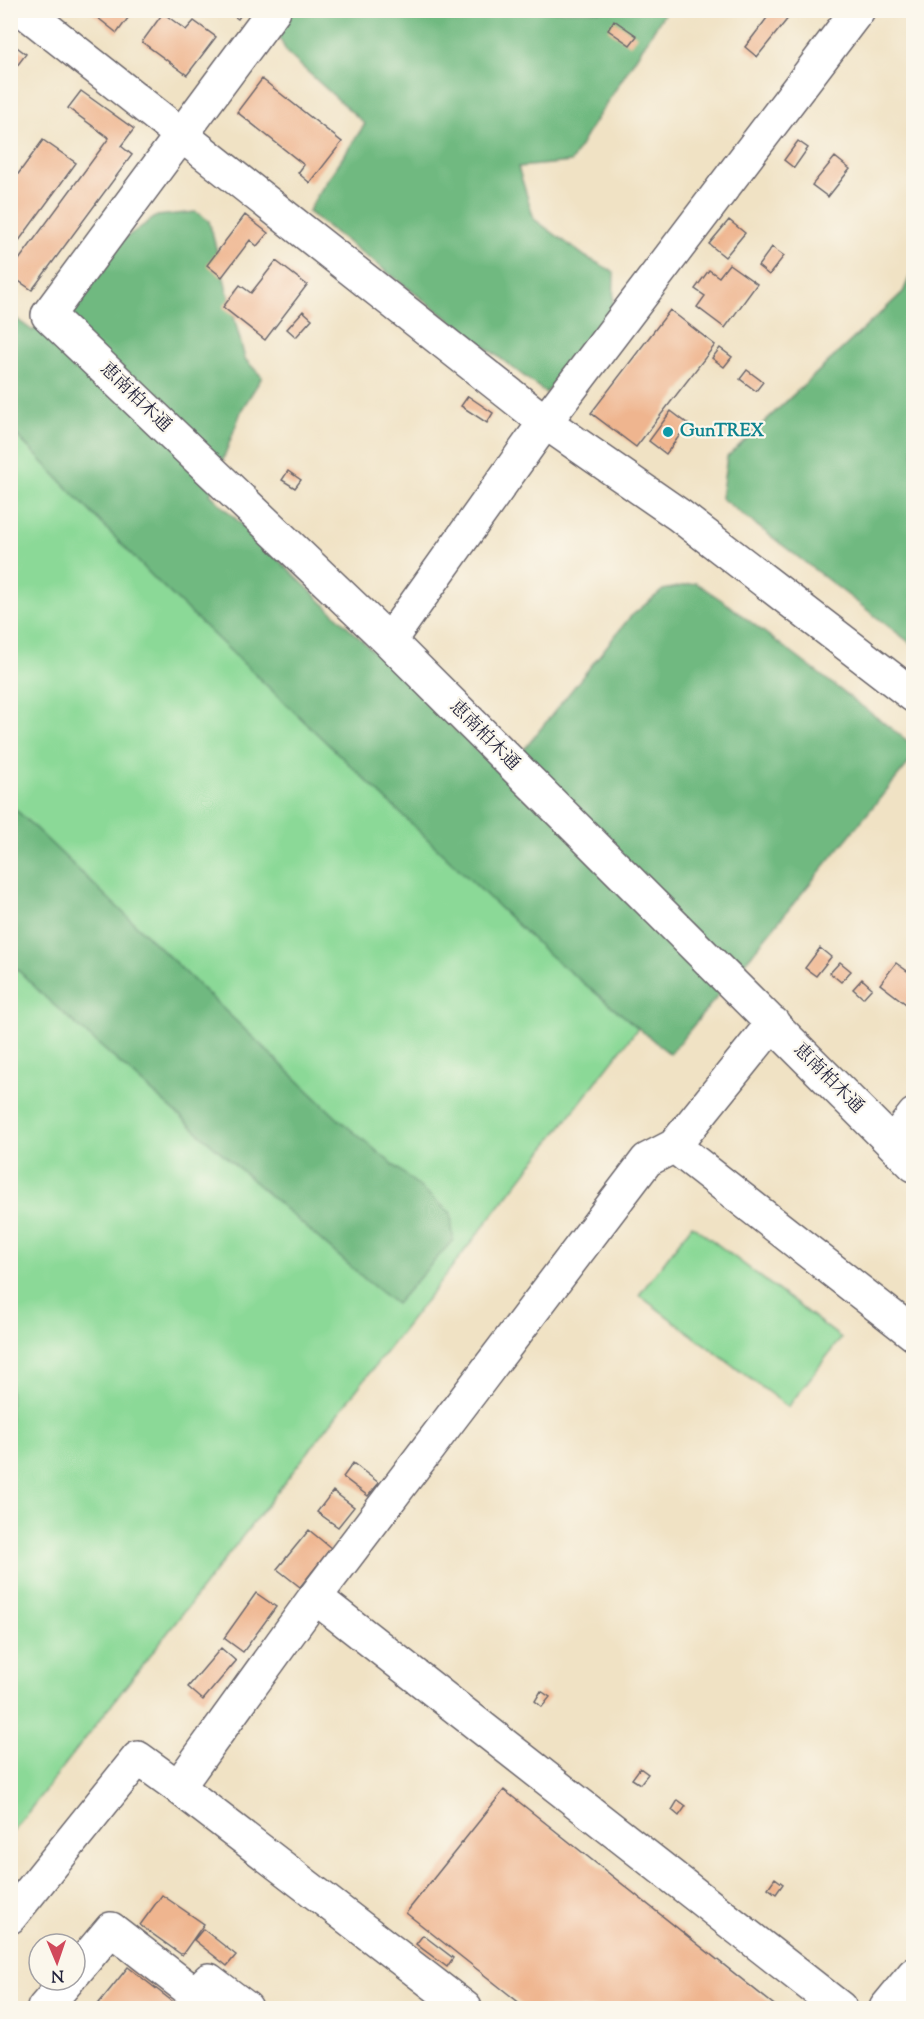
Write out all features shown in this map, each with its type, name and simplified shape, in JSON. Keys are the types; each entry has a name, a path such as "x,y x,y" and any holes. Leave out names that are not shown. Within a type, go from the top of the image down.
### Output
{"street":[{"path":"24,10 545,422 679,515 914,696"},
{"path":"181,136 274,10"},
{"path":"389,641 545,422 858,10"},
{"name":"恵南柏木通","path":"181,136 48,315 389,641 903,1154"},
{"path":"178,1787 315,1598 647,1160 674,1146 773,1023"},
{"path":"903,1154 914,1115"},
{"path":"674,1146 914,1334"},
{"path":"315,1598 840,2008"},
{"path":"10,1917 138,1758 465,2008"},
{"path":"87,1958 111,1929 195,1994 209,1980 246,2008"},
{"path":"886,2008 914,1974"},
{"path":"44,2008 58,1992"}],"green space":[{"path":"266,11 666,11 571,162 518,167 534,219 586,257 614,272 613,312 546,393 308,212 365,124 287,53"},
{"path":"196,212 209,221 245,359 262,377 242,409 210,494 503,776 630,617 663,590 696,583 913,745 913,758 670,1054 548,954 154,578 11,429 11,315 33,331 122,240 157,216"},
{"path":"913,269 913,645 721,498 727,457 903,292"},
{"path":"10,430 641,1024 11,1834 10,1834"},
{"path":"10,804 336,1117 451,1213 453,1240 396,1304 47,999 11,963"},
{"path":"692,1225 841,1338 788,1407 639,1295"}],"building":[{"path":"88,10 134,10 117,33"},
{"path":"225,10 244,10 238,19"},
{"path":"773,10 781,10 789,17 757,57 745,47"},
{"path":"163,13 186,30 194,21 216,37 187,75 142,42"},
{"path":"614,20 637,36 630,45 608,30"},
{"path":"14,45 26,54 10,75 10,50"},
{"path":"262,79 342,142 310,183 298,173 304,165 237,112"},
{"path":"81,91 134,129 121,146 132,155 32,290 10,275 10,272 109,138 68,108"},
{"path":"43,140 76,163 10,253 10,185"},
{"path":"798,141 808,148 794,168 784,160"},
{"path":"835,157 850,169 828,197 812,185"},
{"path":"245,215 268,233 257,246 250,240 222,277 207,265"},
{"path":"729,220 745,233 725,257 709,244"},
{"path":"772,247 784,256 769,275 758,266"},
{"path":"276,261 307,285 265,340 223,307 240,285 251,293"},
{"path":"729,264 757,284 725,328 697,307 705,296 695,289 709,270 719,277"},
{"path":"670,310 715,345 636,447 591,413"},
{"path":"303,311 312,319 296,337 287,329"},
{"path":"720,348 732,357 724,367 712,358"},
{"path":"747,370 763,382 756,391 740,379"},
{"path":"468,396 493,413 487,423 461,406"},
{"name":"GunTREX","path":"671,411 688,424 666,454 649,441"},
{"path":"288,471 301,480 295,488 282,480"},
{"path":"820,948 831,957 816,976 805,968"},
{"path":"840,962 851,971 841,982 830,973"},
{"path":"896,963 914,976 914,1002 910,1007 880,984"},
{"path":"862,979 872,988 863,998 853,989"},
{"path":"353,1463 379,1483 368,1496 343,1477"},
{"path":"333,1491 354,1507 338,1527 317,1512"},
{"path":"309,1530 331,1548 300,1587 277,1569"},
{"path":"256,1593 276,1607 243,1652 224,1638"},
{"path":"221,1648 236,1661 203,1700 188,1687"},
{"path":"541,1691 550,1697 542,1707 535,1701"},
{"path":"640,1768 648,1774 640,1784 632,1779"},
{"path":"504,1790 778,2008 526,2008 406,1913"},
{"path":"678,1800 686,1806 679,1816 672,1810"},
{"path":"775,1878 783,1884 776,1894 768,1888"},
{"path":"162,1895 204,1924 182,1955 140,1925"},
{"path":"203,1929 236,1955 227,1966 194,1940"},
{"path":"423,1935 453,1958 447,1967 416,1944"},
{"path":"128,1967 181,2008 95,2008"}],"place":[{"name":"GunTREX","path":"668,432"}]}
